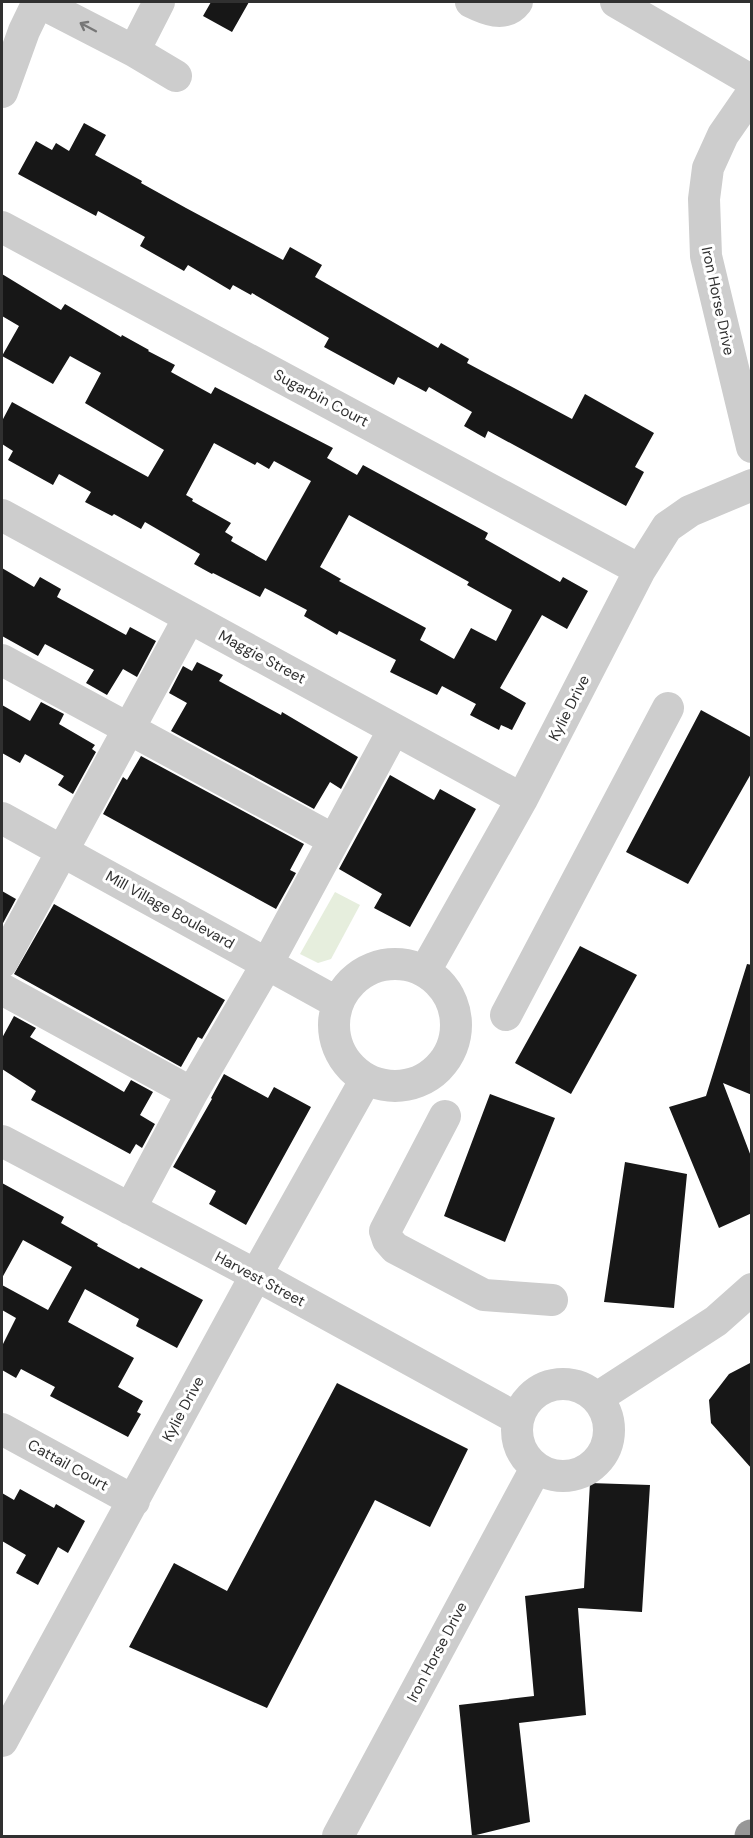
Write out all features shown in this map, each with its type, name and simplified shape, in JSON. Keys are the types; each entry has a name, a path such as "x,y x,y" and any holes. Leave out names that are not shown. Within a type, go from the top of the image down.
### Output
{"street":[{"path":"2,92 24,31 39,2 134,51 176,76"},
{"path":"134,51 159,2"},
{"path":"471,2 487,10 500,11 514,6 517,2"},
{"path":"616,2 670,31 752,81"},
{"name":"Iron Horse Drive","path":"752,93 723,135 708,168 704,199 706,256 752,447"},
{"name":"Sugarbin Court","path":"2,227 640,570"},
{"name":"Kylie Drive","path":"425,971 522,799 640,570 667,527 690,511 752,485"},
{"name":"Maggie Street","path":"2,515 522,799"},
{"path":"2,962 189,618"},
{"path":"2,660 334,840"},
{"path":"506,1016 668,708"},
{"path":"130,1209 192,1093 267,964 394,729"},
{"name":"Mill Village Boulevard","path":"2,818 338,1003"},
{"path":"391,963 412,965 425,971 449,993 456,1014 456,1035 449,1055 436,1071 418,1082 397,1086 376,1083 366,1078 345,1060 336,1041 334,1020 338,1003 353,980 371,968 391,963"},
{"path":"2,989 192,1093"},
{"name":"Kylie Drive","path":"2,1741 13,1695 134,1501 255,1275 366,1078"},
{"path":"446,1116 385,1231 388,1240 395,1248 484,1295 552,1300"},
{"name":"Harvest Street","path":"2,1141 255,1275 518,1419"},
{"path":"597,1398 716,1321 752,1289"},
{"path":"556,1384 579,1386 597,1398 609,1421 610,1434 602,1457 593,1466 571,1476 559,1477 536,1468 528,1460 518,1441 518,1419 528,1400 546,1387 556,1384"},
{"name":"Cattail Court","path":"2,1429 134,1501"},
{"name":"Iron Horse Drive","path":"349,1833 536,1468"}],"green space":[{"path":"335,892 360,905 331,959 318,963 300,954"}],"building":[{"path":"211,2 249,2 232,32 203,16"},
{"path":"84,123 106,135 95,155 142,181 141,183 283,260 290,247 322,265 315,277 438,348 441,343 469,359 467,363 572,419 585,394 654,433 635,467 644,472 626,506 488,431 485,438 464,426 472,412 429,387 426,392 398,377 394,385 324,347 329,338 252,293 251,295 233,285 230,290 188,265 184,271 140,246 145,237 98,211 96,216 18,174 36,141 52,150 56,143 69,151"},
{"path":"2,274 61,310 65,304 121,337 122,335 149,350 175,365 171,372 211,394 215,387 333,448 327,458 357,475 363,465 488,533 485,539 560,582 563,577 588,591 567,629 542,615 500,688 526,703 512,730 501,725 499,730 470,715 476,704 442,686 437,695 390,672 396,660 339,631 337,635 304,616 307,610 265,588 260,597 194,564 200,554 145,522 141,529 85,502 91,492 59,474 53,485 8,460 13,451 2,444 2,421 12,402 148,477 164,450 85,403 101,373 70,356 53,384 2,356 19,326 2,316","holes":["214,443 255,465 257,462 269,469 274,461 311,481 266,561 231,541 233,537 225,532 231,523 192,501 193,499 186,495","349,515 469,582 467,585 512,610 496,641 471,628 454,659 420,640 426,628 339,581 341,579 320,567"]},
{"path":"2,568 34,587 40,577 61,589 57,597 126,635 130,627 156,641 137,677 123,669 107,695 86,683 94,670 45,644 38,656 2,636"},
{"path":"197,662 223,675 219,681 281,715 282,712 358,757 341,789 330,782 314,809 171,731 187,703 169,693 183,666 192,671"},
{"path":"41,702 64,714 59,724 95,745 92,749 96,752 73,794 58,785 64,776 25,754 20,763 2,753 2,705 30,721"},
{"path":"701,710 752,738 752,772 688,884 626,852"},
{"path":"141,756 304,844 290,870 296,873 276,909 103,814 123,777 127,780"},
{"path":"390,775 434,800 440,789 476,809 410,927 374,908 382,894 339,869"},
{"path":"2,891 16,899 2,925"},
{"path":"54,904 225,1000 202,1039 198,1037 181,1067 14,974"},
{"path":"580,946 637,975 571,1094 515,1063"},
{"path":"747,964 752,965 752,1095 723,1083 752,1159 752,1213 719,1228 669,1107 706,1096"},
{"path":"14,1016 36,1028 30,1037 124,1092 131,1080 153,1092 140,1115 155,1124 142,1148 136,1144 130,1154 31,1100 36,1091 2,1069 2,1038"},
{"path":"224,1074 268,1098 274,1087 311,1107 246,1225 209,1204 216,1191 173,1167"},
{"path":"490,1094 555,1118 505,1242 444,1216"},
{"path":"625,1162 687,1174 674,1308 604,1302"},
{"path":"2,1183 64,1217 61,1223 98,1244 97,1246 203,1300 177,1348 136,1326 139,1319 85,1289 68,1322 134,1358 118,1387 143,1401 137,1412 141,1414 128,1437 50,1396 55,1387 21,1369 16,1378 2,1370 2,1346 16,1318 2,1310 2,1285 48,1310 72,1267 23,1240 2,1278"},
{"path":"752,1362 752,1469 711,1423 709,1400 729,1374"},
{"path":"337,1383 468,1449 430,1527 375,1500 267,1708 129,1647 174,1563 227,1591"},
{"path":"590,1483 650,1485 642,1612 578,1608 586,1715 519,1723 530,1822 472,1836 459,1705 534,1696 525,1596 584,1588"},
{"path":"20,1489 54,1508 56,1504 85,1521 68,1553 58,1547 38,1585 16,1573 26,1555 2,1541 2,1493 14,1500"}]}
